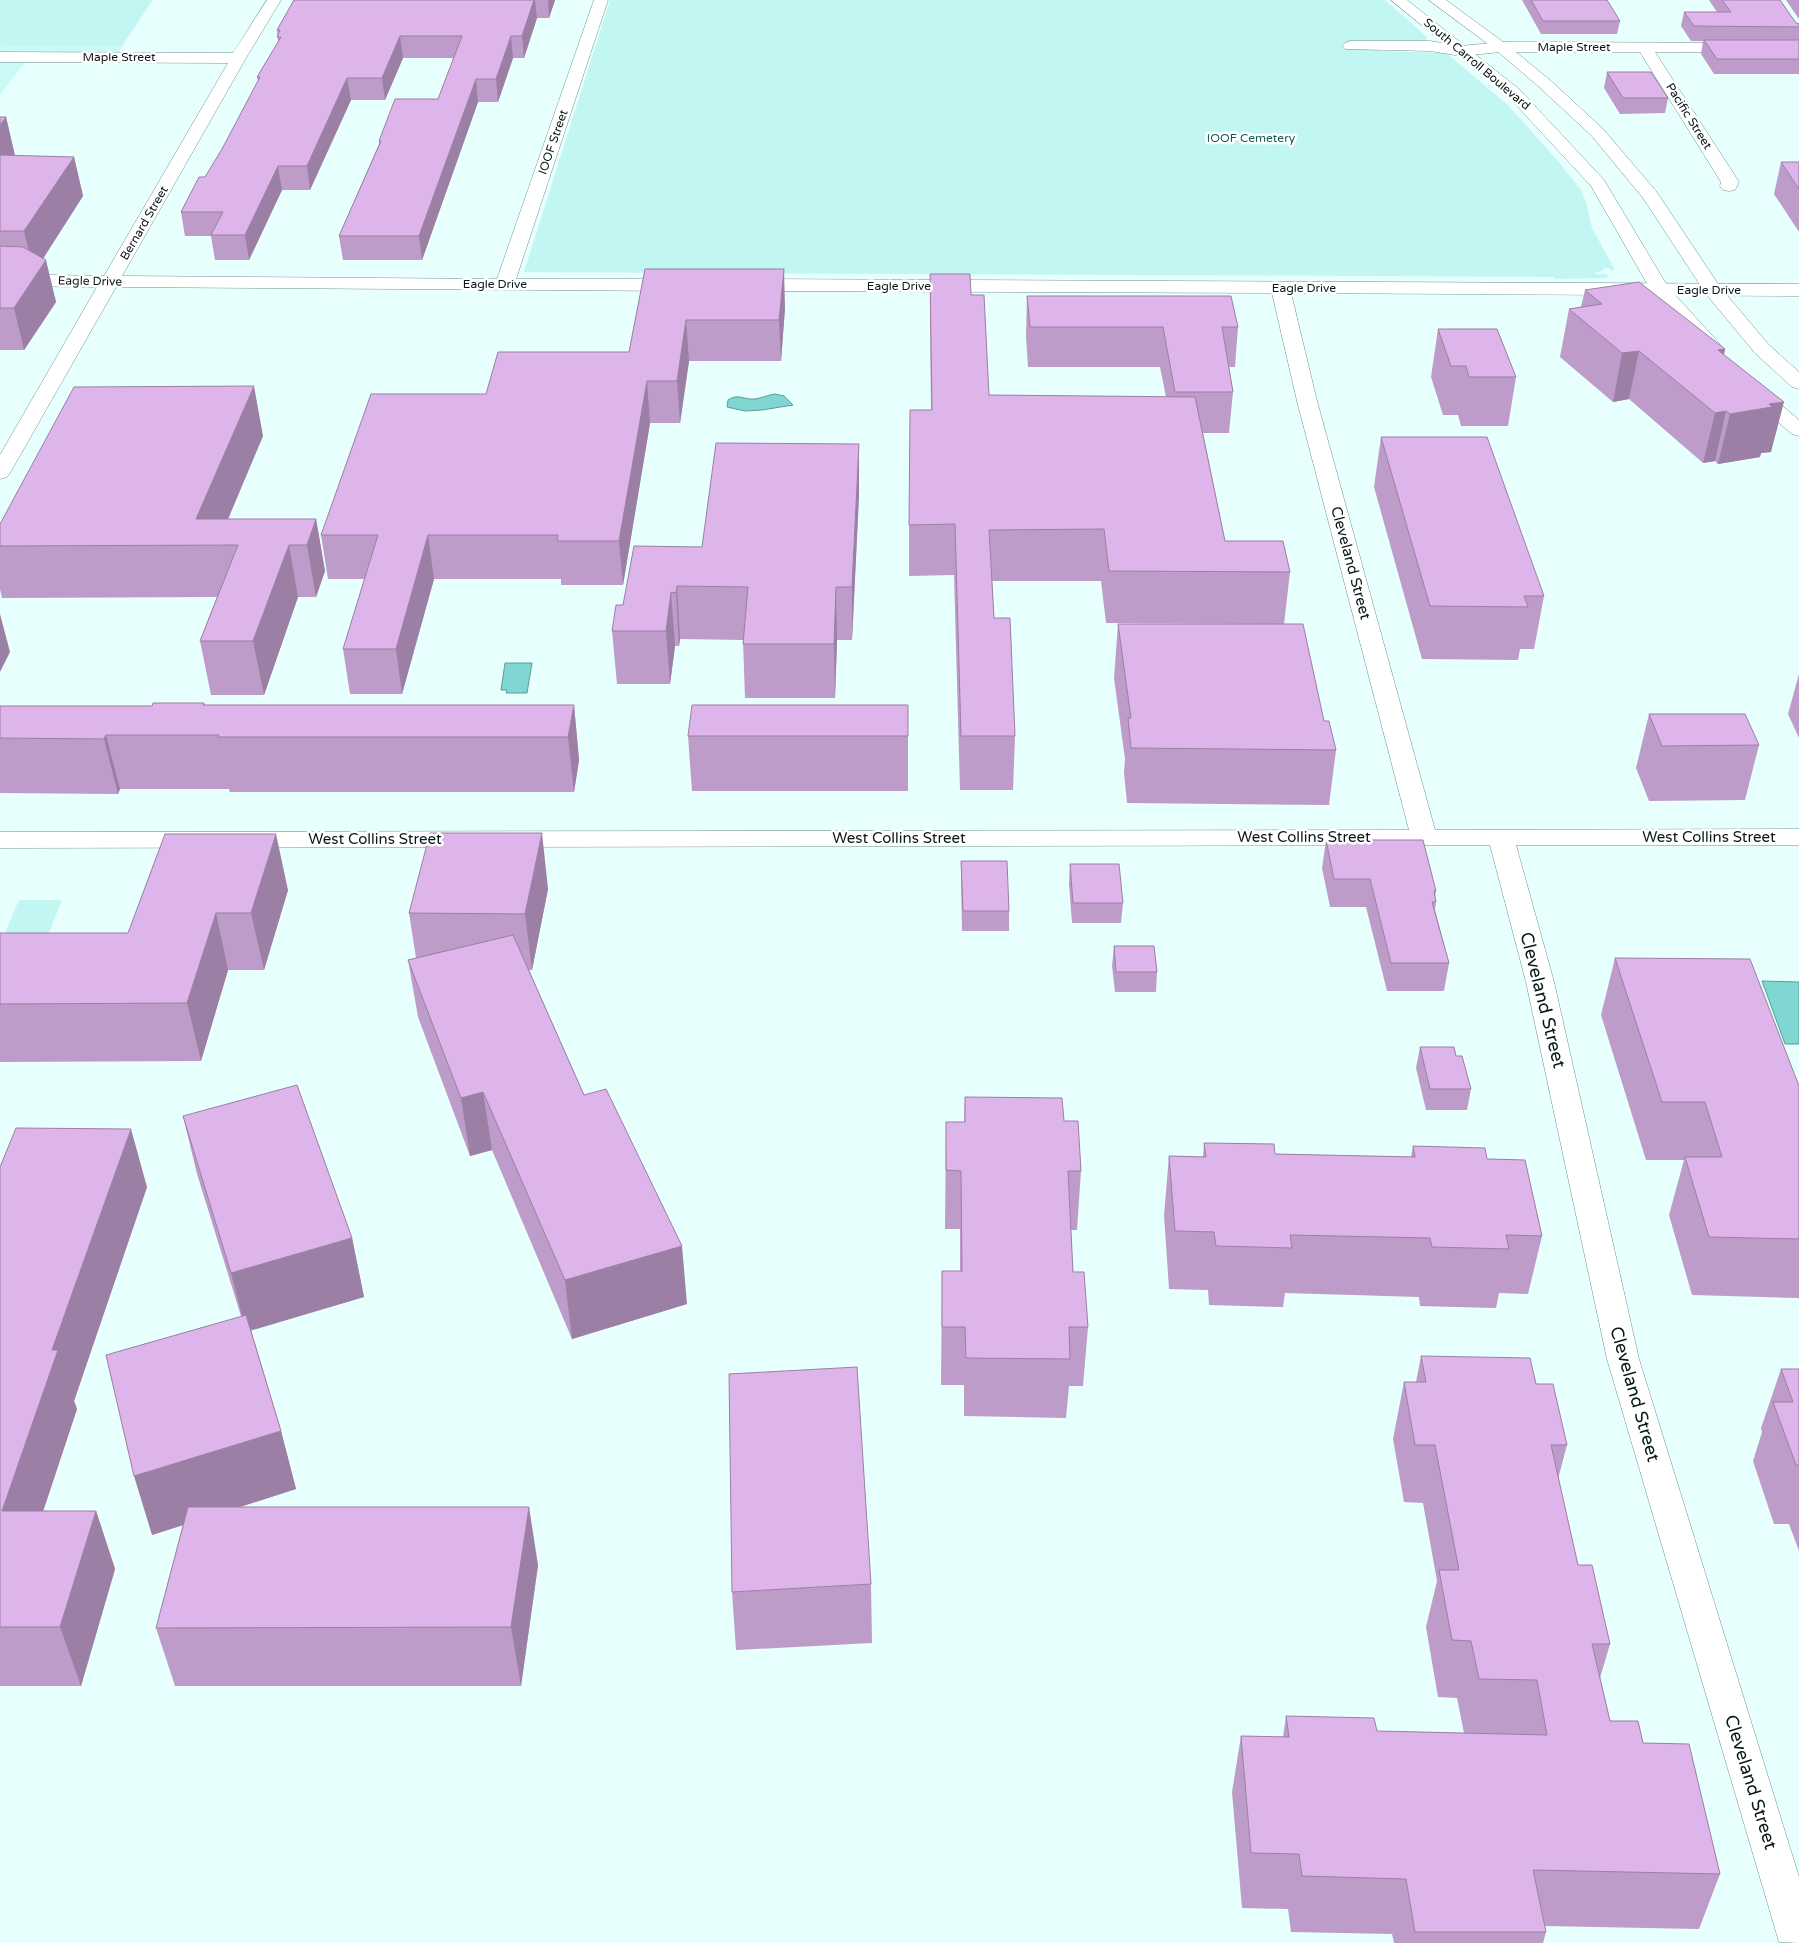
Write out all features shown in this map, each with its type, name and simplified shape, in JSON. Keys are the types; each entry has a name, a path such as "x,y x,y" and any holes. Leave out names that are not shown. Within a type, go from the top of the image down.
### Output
{"street":[{"name":"Bernard Street","path":"0,473 238,58 274,0"},
{"name":"IOOF Street","path":"505,284 601,0"},
{"name":"South Carroll Boulevard","path":"1398,0 1523,102 1598,184 1660,290 1732,370 1799,430"},
{"name":"South Carroll Boulevard","path":"1436,0 1501,47 1603,139 1650,195 1713,290 1762,349 1799,383"},
{"name":"Maple Street","path":"1350,46 1430,46 1461,51 1501,47 1799,48"},
{"name":"Pacific Street","path":"1645,48 1730,182 1729,186"},
{"name":"Maple Street","path":"0,56 238,58"},
{"name":"Eagle Drive","path":"0,280 698,285"},
{"name":"Eagle Drive","path":"726,285 1799,290"},
{"name":"Cleveland Street","path":"1280,288 1308,401 1424,837"},
{"name":"Cleveland Street","path":"1501,837 1540,982 1623,1359 1799,1942"},
{"name":"West Collins Street","path":"0,840 1799,837"}],"shaded area":[{"path":"0,0 153,0 115,57 29,57 0,95"},
{"path":"775,394 784,396 793,405 745,411 727,407 728,400 735,397 755,399"},
{"path":"505,663 532,663 527,693 506,693 507,690 501,690"},
{"path":"1762,981 1799,982 1799,1044 1785,1044"}],"green space":[{"path":"0,0 151,0 122,46 0,45"},
{"name":"IOOF Cemetery","path":"610,0 1385,0 1427,37 1425,41 1376,42 1379,51 1446,53 1508,105 1581,190 1592,228 1615,270 1611,271 1609,268 1604,268 1603,271 1595,272 1596,274 1607,274 1608,277 1606,278 1553,279 1555,277 524,272"},
{"path":"19,900 62,900 39,957 0,944"}],"building":[{"path":"294,0 534,0 522,36 511,36 496,79 476,79 419,236 339,236 381,141 379,141 395,99 438,99 462,36 400,36 382,78 347,78 307,166 278,166 245,235 211,235 223,212 181,212 199,177 205,177 222,149 260,77 257,77 281,37 277,37 280,30 277,30"},
{"path":"1531,0 1607,0 1620,21 1543,21"},
{"path":"1722,0 1780,0 1796,23 1799,24 1799,27 1694,26 1684,12 1731,12"},
{"path":"1704,40 1799,40 1799,59 1717,59"},
{"path":"1607,72 1651,72 1668,98 1623,98"},
{"path":"0,117 6,117 0,125"},
{"path":"0,155 74,157 24,231 0,231"},
{"path":"1781,162 1799,162 1799,189"},
{"path":"0,246 23,247 46,260 14,308 0,308"},
{"path":"645,269 784,269 779,320 686,320 677,381 647,381 619,541 557,541 558,535 428,535 396,649 343,649 378,535 321,535 371,394 486,394 498,352 629,352"},
{"path":"930,274 970,274 971,295 984,295 989,395 1195,397 1225,541 1283,541 1290,572 1109,571 1104,529 989,530 994,618 1010,618 1015,736 961,736 955,524 909,525 910,410 932,410"},
{"path":"1639,282 1725,349 1718,350 1784,402 1769,404 1772,407 1730,414 1726,411 1715,413 1639,351 1622,353 1569,309 1602,304 1585,290"},
{"path":"1027,296 1231,296 1238,327 1222,327 1233,392 1175,392 1163,327 1030,327"},
{"path":"1438,329 1497,329 1516,377 1469,377 1466,366 1451,366"},
{"path":"254,386 196,519 316,519 307,545 289,545 253,641 200,641 238,545 0,546 0,524 74,387"},
{"path":"1381,437 1487,437 1544,596 1524,596 1528,607 1430,606"},
{"path":"716,443 859,444 852,587 836,587 834,644 743,644 748,587 677,586 676,593 671,592 666,631 612,631 616,605 623,605 634,546 702,547"},
{"path":"1118,624 1303,624 1324,721 1329,721 1336,750 1131,748 1128,718 1131,718"},
{"path":"153,703 204,703 203,705 574,705 568,737 218,737 219,735 106,735 104,739 0,738 0,706 152,706"},
{"path":"692,705 908,705 908,736 688,736"},
{"path":"1649,714 1745,714 1759,745 1662,746"},
{"path":"430,833 542,833 525,914 409,913"},
{"path":"165,834 276,834 251,913 216,913 187,1003 0,1004 0,933 128,933"},
{"path":"1326,840 1423,840 1436,891 1434,891 1436,902 1432,902 1449,963 1391,963 1370,879 1334,879"},
{"path":"961,861 1007,861 1009,911 963,911"},
{"path":"1070,864 1119,864 1123,903 1073,903"},
{"path":"513,935 584,1095 606,1089 682,1246 565,1280 483,1092 461,1098 408,960"},
{"path":"1114,946 1154,946 1157,972 1116,972"},
{"path":"1615,958 1750,959 1799,1086 1799,1239 1709,1237 1685,1157 1722,1157 1705,1102 1662,1102"},
{"path":"1420,1047 1454,1047 1456,1056 1462,1056 1471,1089 1430,1089"},
{"path":"297,1085 352,1238 231,1273 183,1116"},
{"path":"965,1097 1062,1098 1064,1121 1078,1121 1081,1171 1068,1171 1073,1272 1084,1272 1088,1327 1069,1327 1070,1359 966,1358 965,1327 942,1327 942,1271 962,1271 961,1171 946,1170 946,1122 965,1122"},
{"path":"16,1128 131,1129 52,1350 58,1350 2,1511 96,1511 60,1627 0,1627 0,1167"},
{"path":"1204,1143 1274,1144 1275,1154 1415,1157 1413,1146 1485,1148 1487,1159 1525,1160 1542,1236 1506,1235 1509,1249 1432,1247 1430,1238 1290,1235 1292,1248 1216,1246 1214,1232 1175,1231 1169,1156 1206,1157"},
{"path":"246,1315 281,1431 134,1476 106,1355"},
{"path":"1421,1356 1530,1358 1536,1384 1553,1384 1567,1445 1551,1445 1578,1565 1592,1565 1610,1644 1592,1644 1610,1721 1638,1721 1643,1743 1689,1744 1720,1874 1533,1870 1546,1932 1415,1932 1406,1879 1302,1876 1299,1854 1251,1853 1241,1736 1289,1737 1286,1716 1374,1718 1377,1731 1547,1735 1537,1680 1479,1679 1471,1641 1452,1640 1439,1570 1459,1570 1435,1445 1415,1445 1404,1382 1426,1382"},
{"path":"857,1367 871,1584 732,1592 729,1374"},
{"path":"1781,1369 1799,1369 1799,1465 1796,1465 1773,1402 1793,1402"},
{"path":"188,1507 529,1507 511,1627 156,1628"}]}
